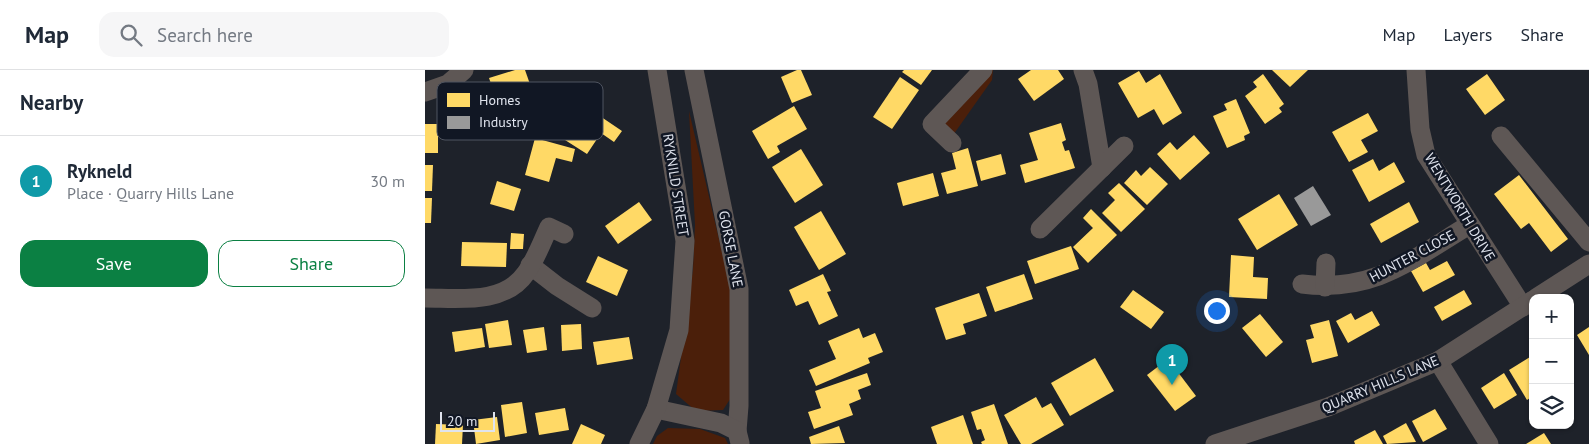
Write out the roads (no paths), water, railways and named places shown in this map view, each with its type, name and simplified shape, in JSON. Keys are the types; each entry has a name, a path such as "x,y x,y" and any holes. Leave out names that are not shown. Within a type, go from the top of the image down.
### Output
{"street":[{"path":"450,82 464,70"},
{"name":"RYKNILD STREET","path":"639,444 656,409 679,330 685,241 657,70"},
{"name":"GORSE LANE","path":"694,70 739,289 738,438"},
{"path":"952,143 932,124 983,70"},
{"path":"1083,70 1088,84 1102,168"},
{"name":"WENTWORTH DRIVE","path":"1416,70 1420,129 1427,155 1469,225 1529,299"},
{"path":"425,92 437,88"},
{"path":"1501,136 1589,242"},
{"path":"1040,229 1124,146"},
{"name":"HUNTER CLOSE","path":"1302,284 1325,287 1373,280 1469,225"},
{"path":"425,298 493,296 508,290 519,282 530,265 549,227 564,234"},
{"path":"1325,287 1327,263"},
{"name":"QUARRY HILLS LANE","path":"1542,294 1589,264"},
{"path":"530,265 557,286 592,308"},
{"name":"QUARRY HILLS LANE","path":"1215,444 1328,407 1438,361 1529,302"},
{"path":"1438,361 1489,444"},
{"name":"GORSE LANE","path":"656,409 721,423 738,438"}],"place":[{"name":"Rykneld","path":"1172,385"}]}
